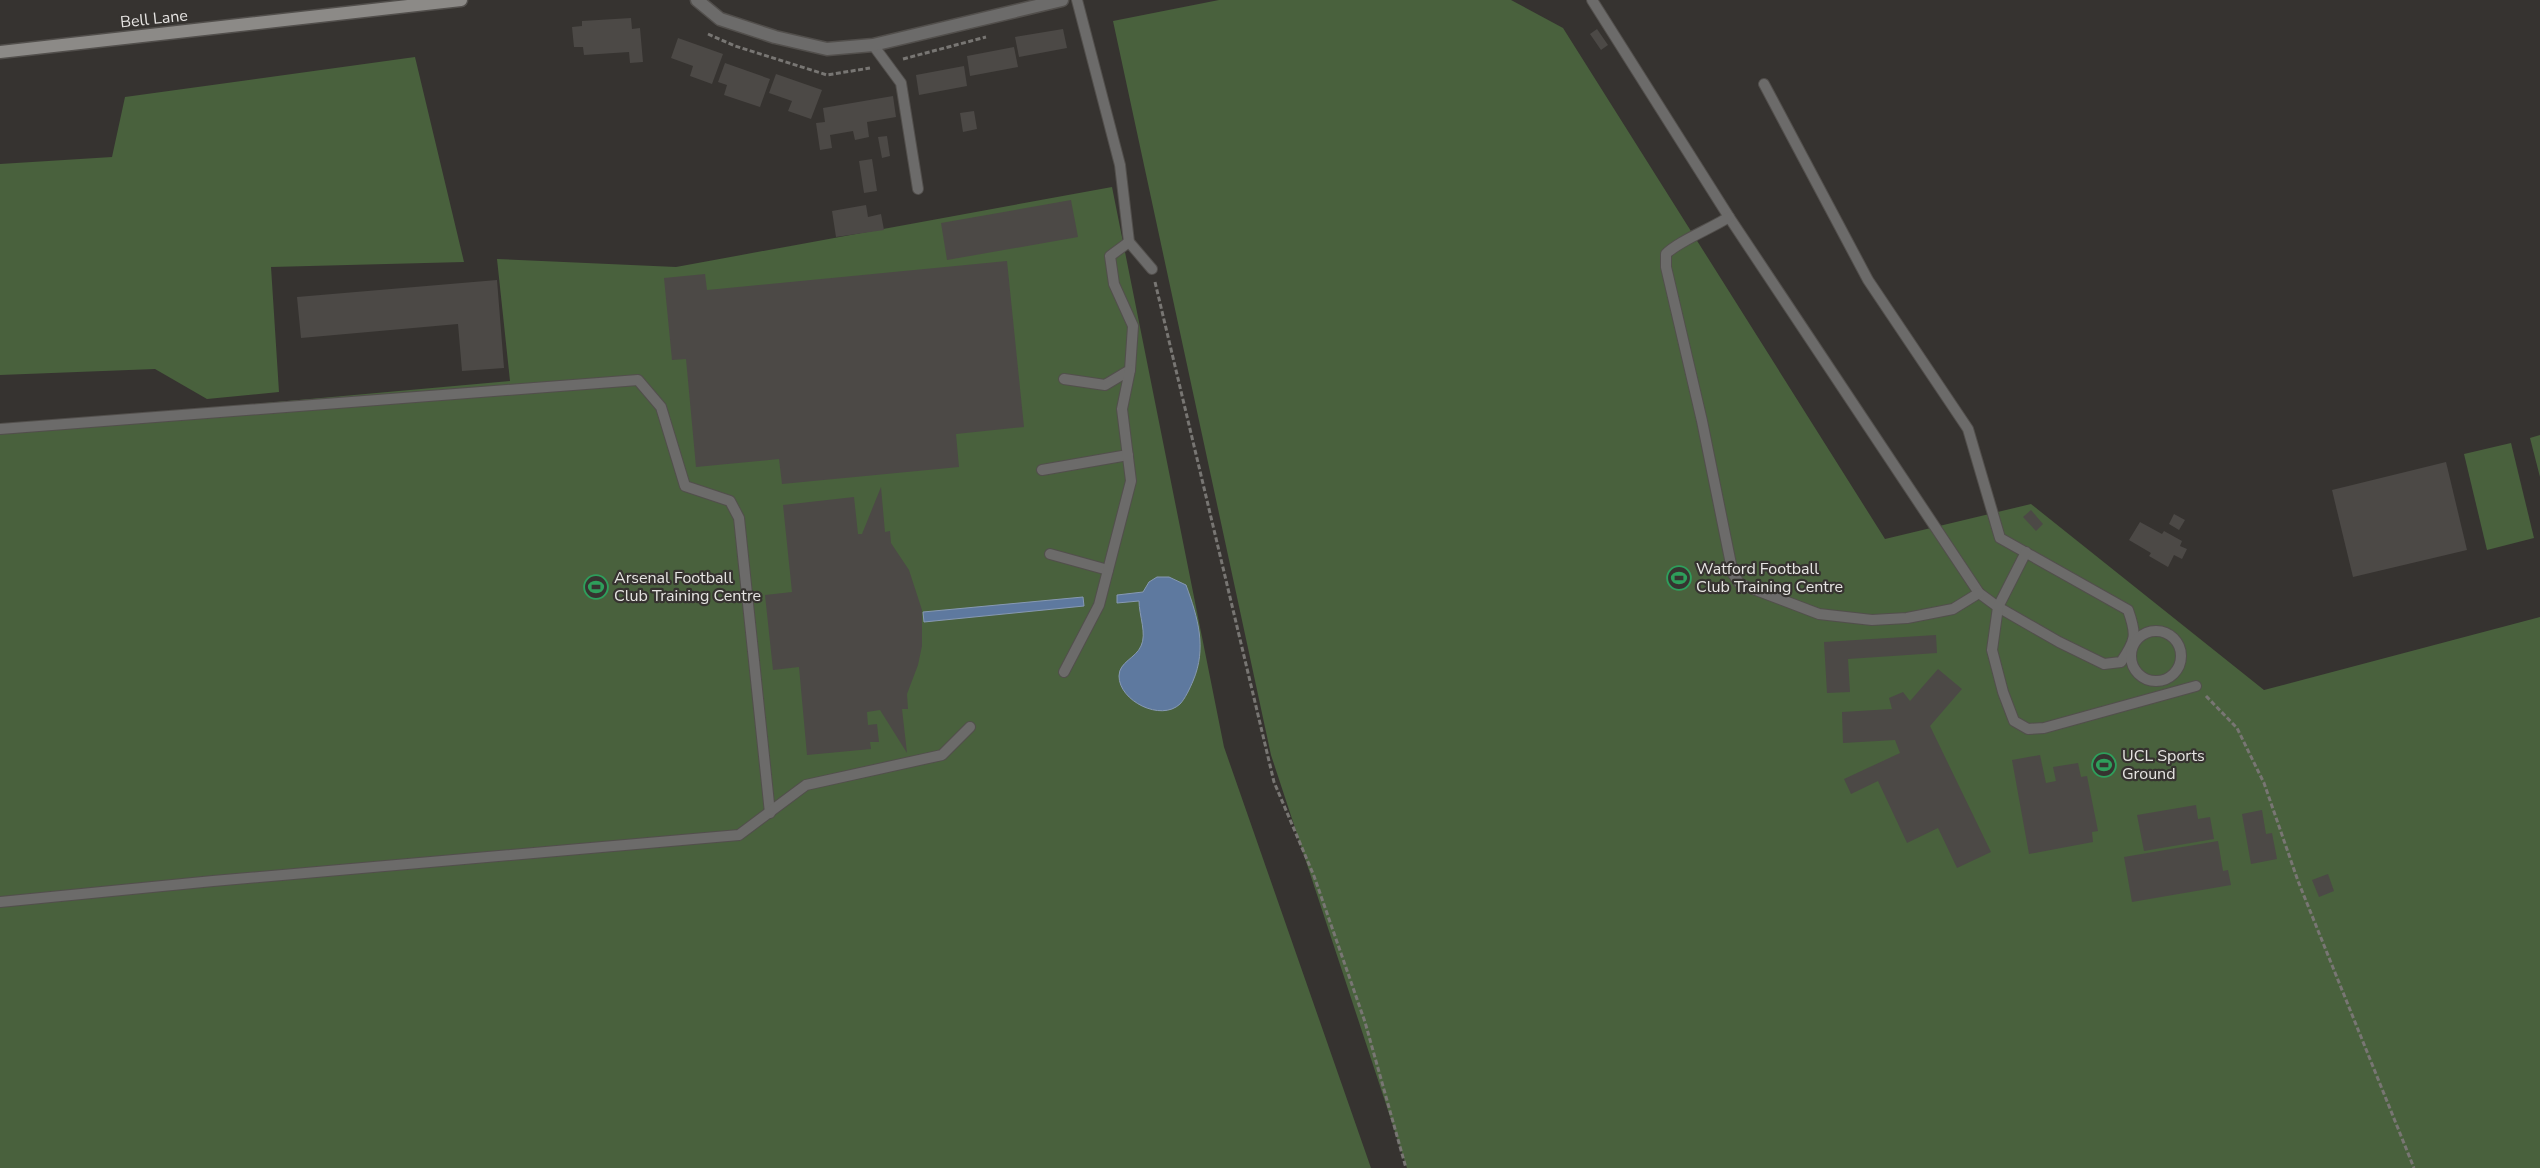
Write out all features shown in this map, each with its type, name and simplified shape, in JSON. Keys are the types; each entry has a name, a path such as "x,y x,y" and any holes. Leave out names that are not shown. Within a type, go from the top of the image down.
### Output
{"main road":[{"name":"Bell Lane","path":"0,52 461,0"}],"street":[{"path":"697,0 720,19 775,37 827,49 874,44 1062,0"}],"lane":[{"path":"1077,0 1120,166 1129,242 1152,269"},
{"path":"1592,0 1729,217 1979,593 1998,608 2104,664 2121,662 2134,644 2146,633 2154,631 2169,635 2175,641 2181,656 2176,671 2162,680 2146,679 2139,674 2131,660 2134,644 2135,627 2128,610 2000,538 1968,429 1868,280 1764,84"},
{"path":"874,44 901,83 918,189"},
{"path":"1729,217 1703,233 1672,247 1666,254 1666,267 1702,421 1733,574 1740,584 1819,614 1872,620 1907,618 1953,610 1979,593"},
{"path":"1064,672 1099,605 1131,482 1122,409 1130,370 1133,326 1114,284 1110,256 1129,242"},
{"path":"1064,379 1105,385 1130,370"},
{"path":"0,430 638,380 661,407 685,486 730,501 739,518 770,813"},
{"path":"1042,470 1128,455"},
{"path":"2026,552 1998,608 1992,650 2003,692 2014,721 2028,729 2044,728 2196,686"},
{"path":"1050,554 1108,570"},
{"path":"0,902 739,835 806,785 942,755 970,727"}],"path":[{"path":"1152,269 1274,782 1314,876 1365,1022 1406,1168"},
{"path":"2196,686 2237,728 2264,783 2298,881 2414,1168"}],"green space":[{"name":"Watford Football Club Training Centre","path":"1219,0 1511,0 1563,28 1885,539 2031,504 2264,690 2540,617 2540,1168 1407,1168 1271,755 1113,21"},
{"path":"415,57 464,262 271,267 279,392 207,399 155,369 0,375 0,164 112,157 125,97"},
{"name":"Arsenal Football Club Training Centre","path":"1112,187 1224,747 1371,1168 0,1168 0,427 510,381 497,259 676,267"},
{"path":"2540,435 2540,477 2530,438"},
{"path":"2511,443 2534,538 2487,550 2464,454"}],"water":[{"path":"1157,577 1169,577 1186,585 1197,621 1200,645 1197,669 1186,696 1180,704 1172,709 1162,711 1152,710 1133,701 1121,685 1119,676 1122,667 1139,650 1143,641 1143,630 1139,601 1117,603 1117,595 1143,592 1149,582"},
{"path":"1083,597 1084,606 924,622 923,612"}],"building":[{"path":"631,18 632,29 640,28 643,62 630,63 629,52 584,55 583,47 574,47 572,27 582,26 582,21"},
{"path":"1063,29 1067,48 1019,57 1015,37"},
{"path":"1597,29 1608,45 1601,50 1590,34"},
{"path":"678,38 723,54 712,84 690,76 693,66 671,58"},
{"path":"1014,47 1018,67 970,76 967,56"},
{"path":"725,63 770,79 760,107 724,95 727,85 718,82"},
{"path":"964,66 967,86 919,95 916,75"},
{"path":"776,74 822,90 811,119 788,111 792,101 769,93"},
{"path":"893,96 896,117 867,122 869,137 855,140 853,131 830,135 832,148 820,150 816,123 825,122 823,108"},
{"path":"974,111 977,129 963,132 960,113"},
{"path":"887,136 890,156 882,158 878,137"},
{"path":"872,159 877,191 864,193 859,161"},
{"path":"1071,200 1078,237 947,260 941,223"},
{"path":"866,205 868,217 881,214 884,230 836,237 832,211"},
{"path":"1007,261 1024,427 956,434 959,467 782,484 779,459 696,467 686,359 672,360 664,278 705,274 707,290"},
{"path":"497,280 504,368 462,371 458,324 301,338 297,297"},
{"path":"2446,462 2467,550 2353,577 2332,490"},
{"path":"881,487 885,532 890,531 891,543 909,570 922,610 922,646 918,665 907,694 908,709 902,709 907,753 880,710 867,712 868,725 877,724 879,742 870,742 871,749 807,755 799,667 773,670 765,595 792,592 783,505 854,497 858,534 862,534"},
{"path":"2031,510 2043,524 2036,531 2023,517"},
{"path":"2174,514 2185,520 2179,530 2169,524"},
{"path":"2140,522 2162,534 2164,531 2182,541 2180,546 2187,549 2182,559 2174,555 2168,567 2149,556 2151,553 2129,540"},
{"path":"1936,635 1937,653 1848,659 1850,692 1827,693 1824,642"},
{"path":"1938,669 1962,689 1930,726 1991,852 1957,868 1938,828 1907,843 1878,781 1851,794 1844,779 1900,753 1895,740 1843,743 1842,712 1892,709 1889,698 1903,692 1910,701"},
{"path":"2040,755 2046,783 2056,781 2053,767 2078,763 2081,777 2087,776 2098,831 2092,832 2093,842 2029,854 2012,760"},
{"path":"2196,805 2198,819 2210,817 2214,839 2144,851 2137,815"},
{"path":"2262,810 2266,834 2272,833 2277,859 2251,864 2242,814"},
{"path":"2218,841 2223,871 2228,870 2231,885 2132,902 2124,857"},
{"path":"2328,874 2334,891 2319,897 2312,880"}],"place":[{"name":"Watford Football Club Training Centre","path":"1679,578"},
{"name":"Arsenal Football Club Training Centre","path":"596,587"},
{"name":"UCL Sports Ground","path":"2104,765"}]}
